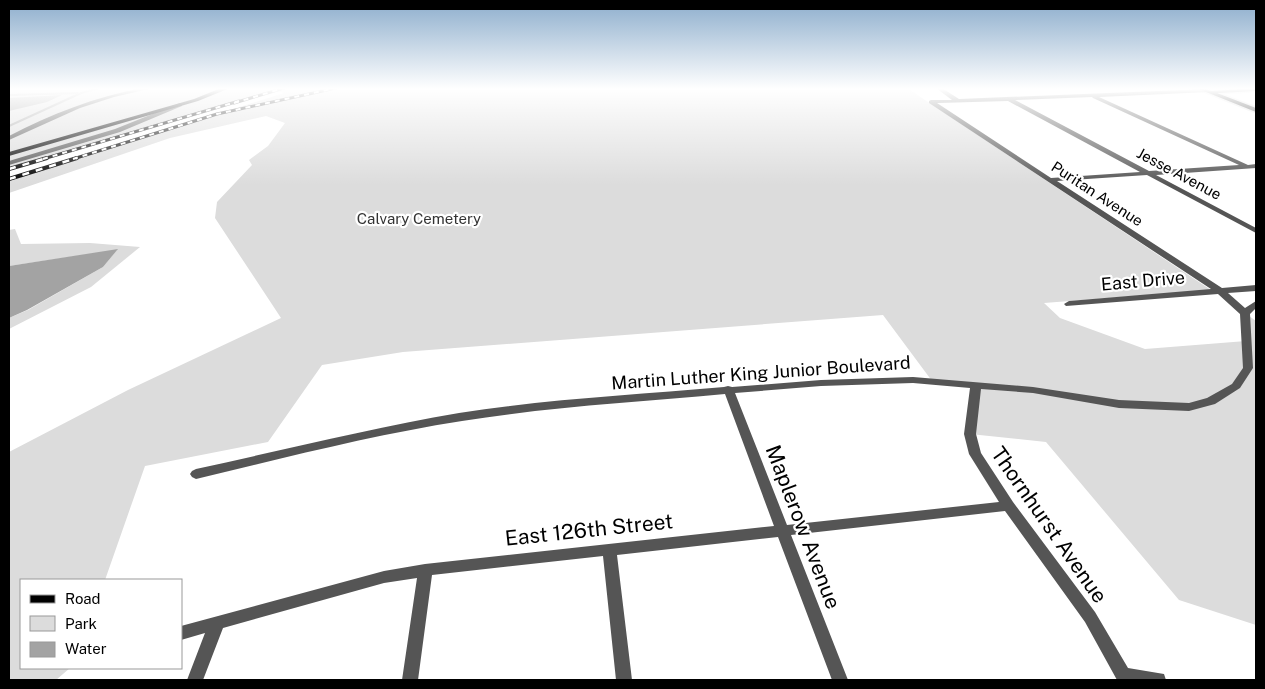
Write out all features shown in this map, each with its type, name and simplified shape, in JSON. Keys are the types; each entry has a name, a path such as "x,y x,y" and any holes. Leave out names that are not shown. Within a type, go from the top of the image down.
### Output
{"main road":[{"path":"9,154 124,120"}],"street":[{"path":"9,138 45,120"},
{"path":"9,162 106,134 146,120"},
{"name":"Puritan Avenue","path":"958,120 1220,291 1244,314"},
{"name":"Jesse Avenue","path":"1049,120 1256,231"},
{"path":"1146,120 1256,170"},
{"path":"1049,180 1256,166"},
{"path":"1220,291 1256,288"},
{"name":"East Drive","path":"1069,304 1220,291"},
{"path":"1244,314 1256,304"},
{"name":"Martin Luther King Junior Boulevard","path":"196,474 400,428 460,417 551,404 728,389 835,382 913,380 1033,390 1119,404 1189,407 1211,401 1236,386 1248,368 1244,314"},
{"name":"Thornhurst Avenue","path":"976,384 970,434 975,454 1008,506 1090,618 1125,678"},
{"name":"Maplerow Avenue","path":"728,389 840,680"},
{"name":"East 126th Street","path":"182,633 384,577 424,570 1008,506"},
{"path":"609,549 624,680"},
{"path":"410,680 424,570"},
{"path":"195,680 217,623"},
{"path":"1125,678 1158,680"}],"green space":[{"path":"9,120 172,120 43,159 39,158 9,167"},
{"name":"Calvary Cemetery","path":"197,120 248,120 170,138 9,193 9,179"},
{"name":"Calvary Cemetery","path":"277,120 955,120 1211,290 1044,303 1060,318 1145,349 1246,341 1245,313 1256,321 1256,625 1179,600 1046,442 970,434 975,384 932,381 883,315 403,352 322,365 268,442 145,466 105,579 20,579 20,669 69,669 56,680 9,680 9,452 128,390 281,318 215,218 217,202 252,165 249,160 268,146 285,123"},
{"path":"15,229 21,244 90,243 140,247 91,287 9,329 9,318 28,310 103,267 117,250 9,266 9,230"}],"water":[{"path":"118,249 103,267 27,310 9,318 9,266"}],"waterway":[{"path":"9,126 22,120"}],"railway":[{"path":"43,159 174,120"},
{"path":"73,159 197,120"},
{"path":"9,169 47,158"},
{"path":"9,179 77,158"}]}
